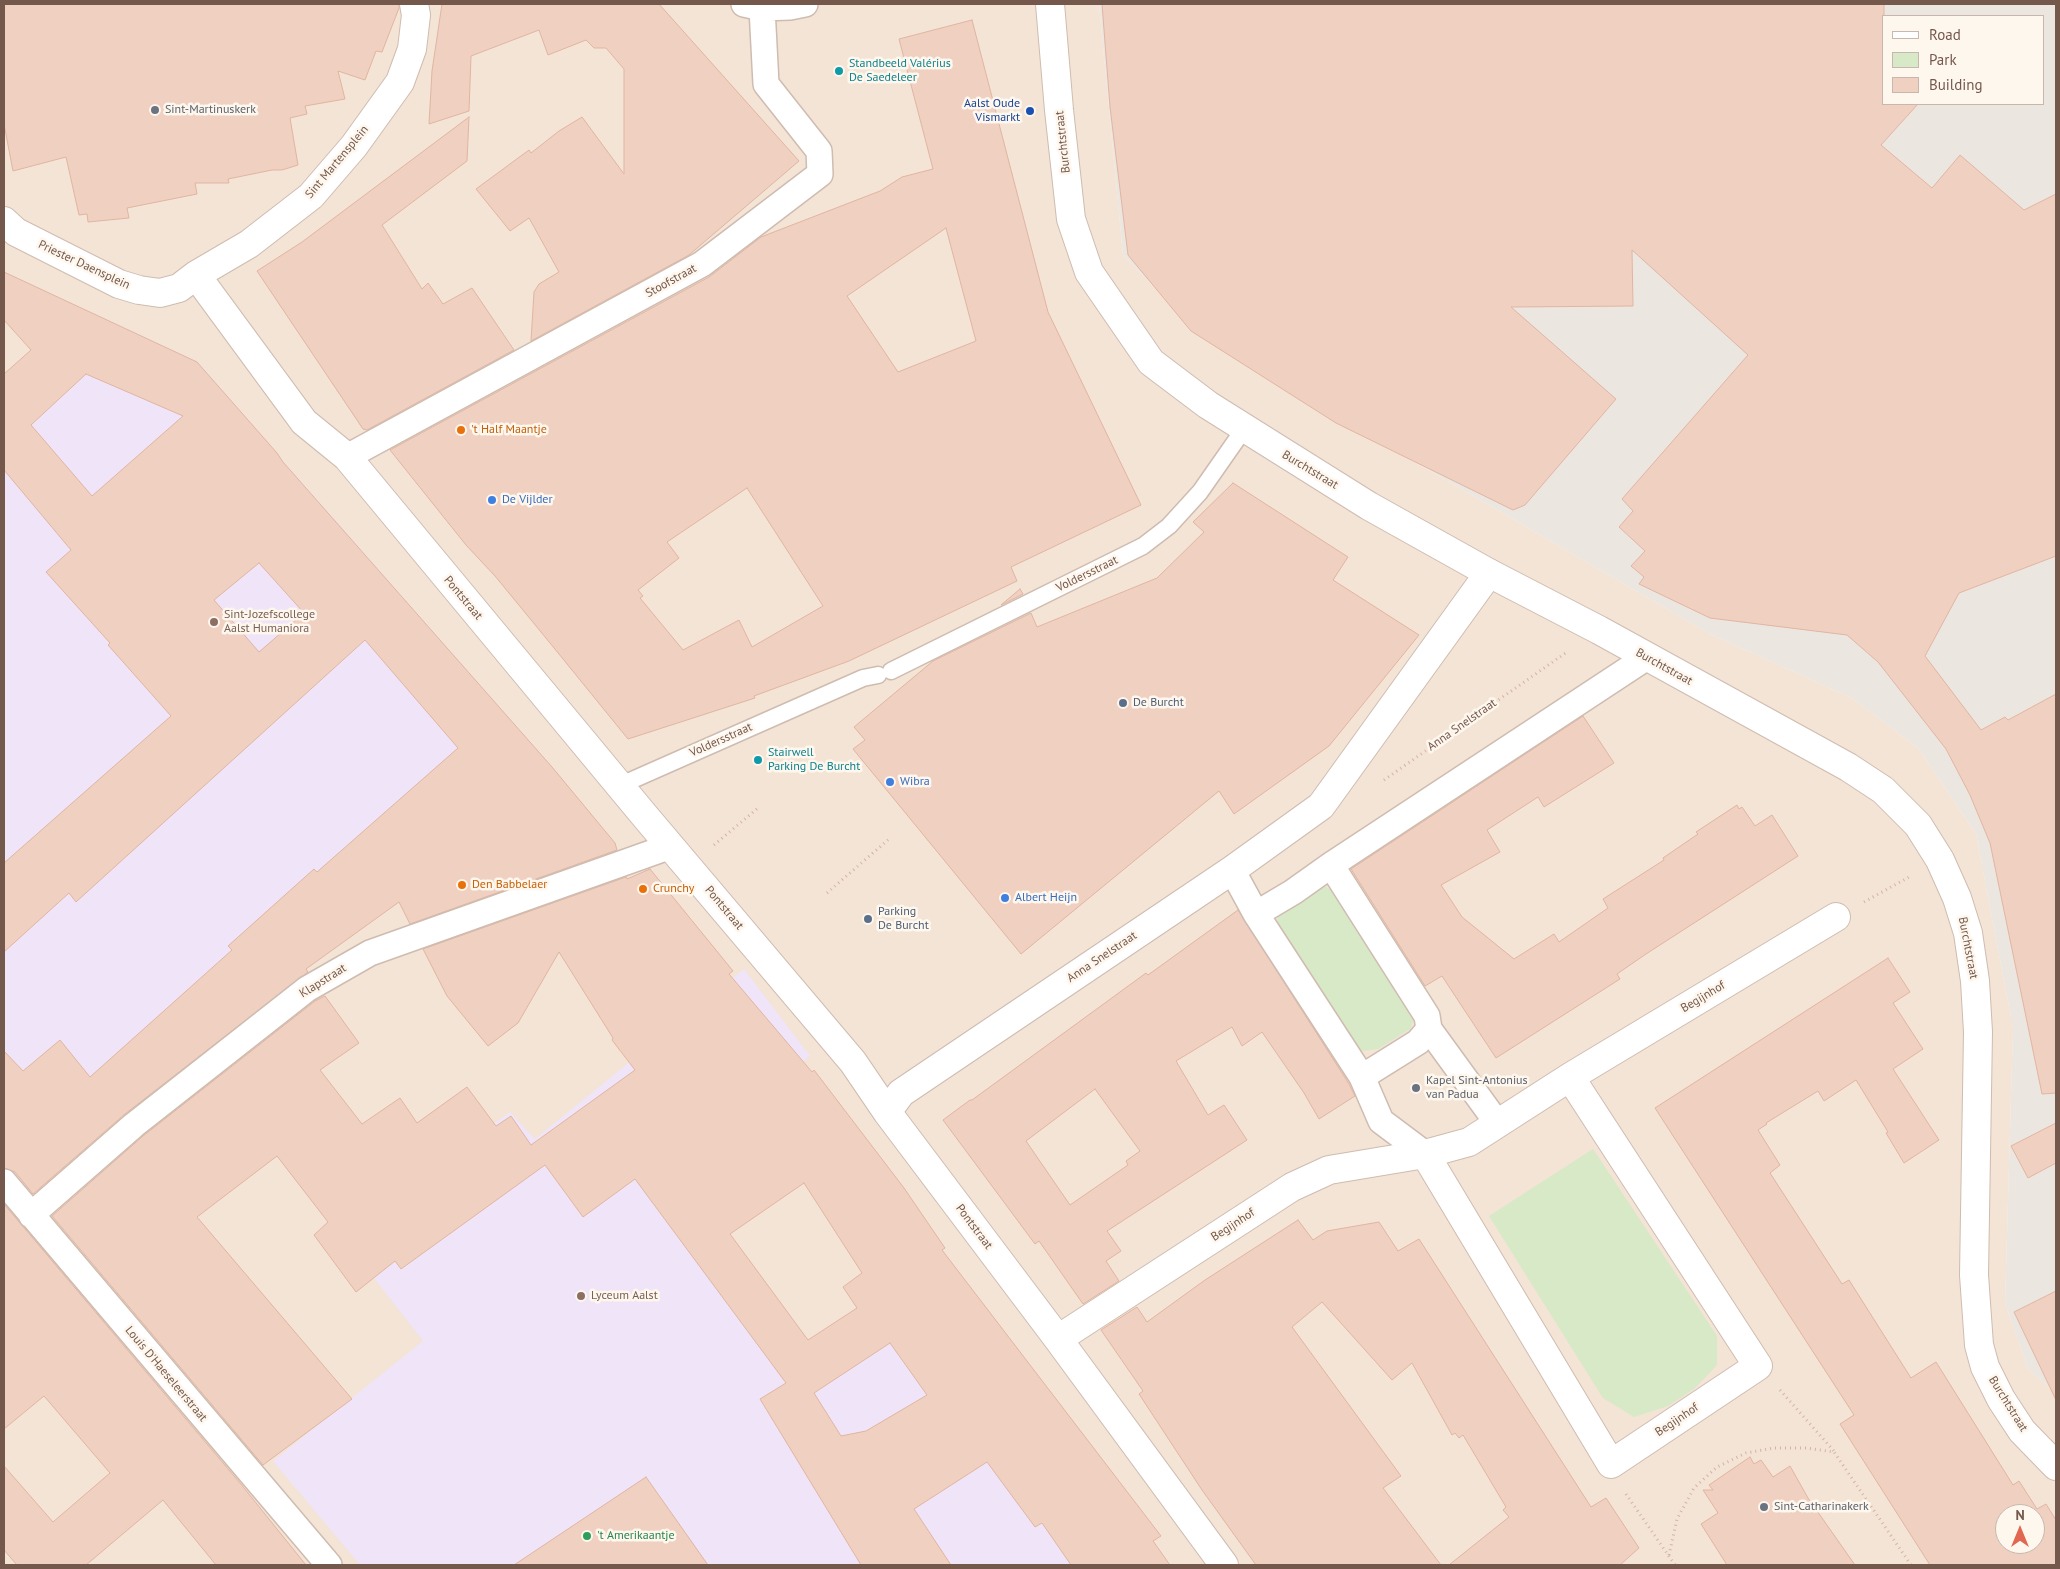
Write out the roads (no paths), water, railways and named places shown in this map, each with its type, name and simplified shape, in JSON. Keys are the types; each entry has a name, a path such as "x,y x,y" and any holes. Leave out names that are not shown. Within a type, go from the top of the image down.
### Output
{"street":[{"name":"Sint Martensplein","path":"196,275 249,244 311,196 354,146 400,82 412,49 416,15 414,4"},
{"path":"753,6 790,7 805,4"},
{"name":"Burchtstraat","path":"1050,4 1071,219 1089,272 1151,362 1208,406 1370,506 1488,573 1599,630 1848,767 1883,790 1918,824 1940,860 1957,898 1968,933 1975,981 1978,1032 1974,1275 1979,1345 1985,1367 2001,1399 2022,1431 2056,1466"},
{"name":"Stoofstraat","path":"347,457 702,264 820,174 819,151 766,84 753,6"},
{"name":"Priester Daensplein","path":"4,221 16,232 119,284 139,290 160,293 179,288 196,275"},
{"name":"Pontstraat","path":"196,275 304,422 347,457 436,566 853,1062 887,1112 1058,1339 1224,1565"},
{"name":"Anna Snelstraat","path":"887,1112 901,1093 1232,870 1321,806 1488,573"},
{"path":"1256,914 1293,892 1647,657"},
{"name":"Klapstraat","path":"31,1215 134,1125 307,989 370,953 671,846"},
{"path":"1331,865 1427,1016 1429,1029 1498,1124"},
{"name":"Begijnhof","path":"1232,870 1256,914 1362,1077 1381,1120 1425,1154 1611,1464 1758,1366 1570,1077"},
{"name":"Begijnhof","path":"1058,1339 1292,1187 1329,1170 1425,1154 1469,1142 1570,1077 1836,917"},
{"path":"1362,1077 1418,1042 1429,1029"},
{"name":"Louis D'Haeseleerstraat","path":"4,1182 329,1565"}],"lane":[{"name":"Voldersstraat","path":"621,785 863,678 884,673 1143,546 1169,526 1200,492 1244,429"}],"place":[{"name":"Standbeeld Valérius De Saedeleer","path":"839,71"},
{"name":"Sint-Martinuskerk","path":"155,110"},
{"name":"Aalst Oude Vismarkt","path":"1030,111"},
{"name":"'t Half Maantje","path":"461,430"},
{"name":"De Vijlder","path":"492,500"},
{"name":"Sint-Jozefscollege Aalst Humaniora","path":"214,622"},
{"name":"De Burcht","path":"1123,703"},
{"name":"Stairwell Parking De Burcht","path":"758,760"},
{"name":"Wibra","path":"890,782"},
{"name":"Den Babbelaer","path":"462,885"},
{"name":"Crunchy","path":"643,889"},
{"name":"Albert Heijn","path":"1005,898"},
{"name":"Parking De Burcht","path":"868,919"},
{"name":"Kapel Sint-Antonius van Padua","path":"1416,1088"},
{"name":"Lyceum Aalst","path":"581,1296"},
{"name":"Sint-Catharinakerk","path":"1764,1507"},
{"name":"'t Amerikaantje","path":"587,1536"}]}
